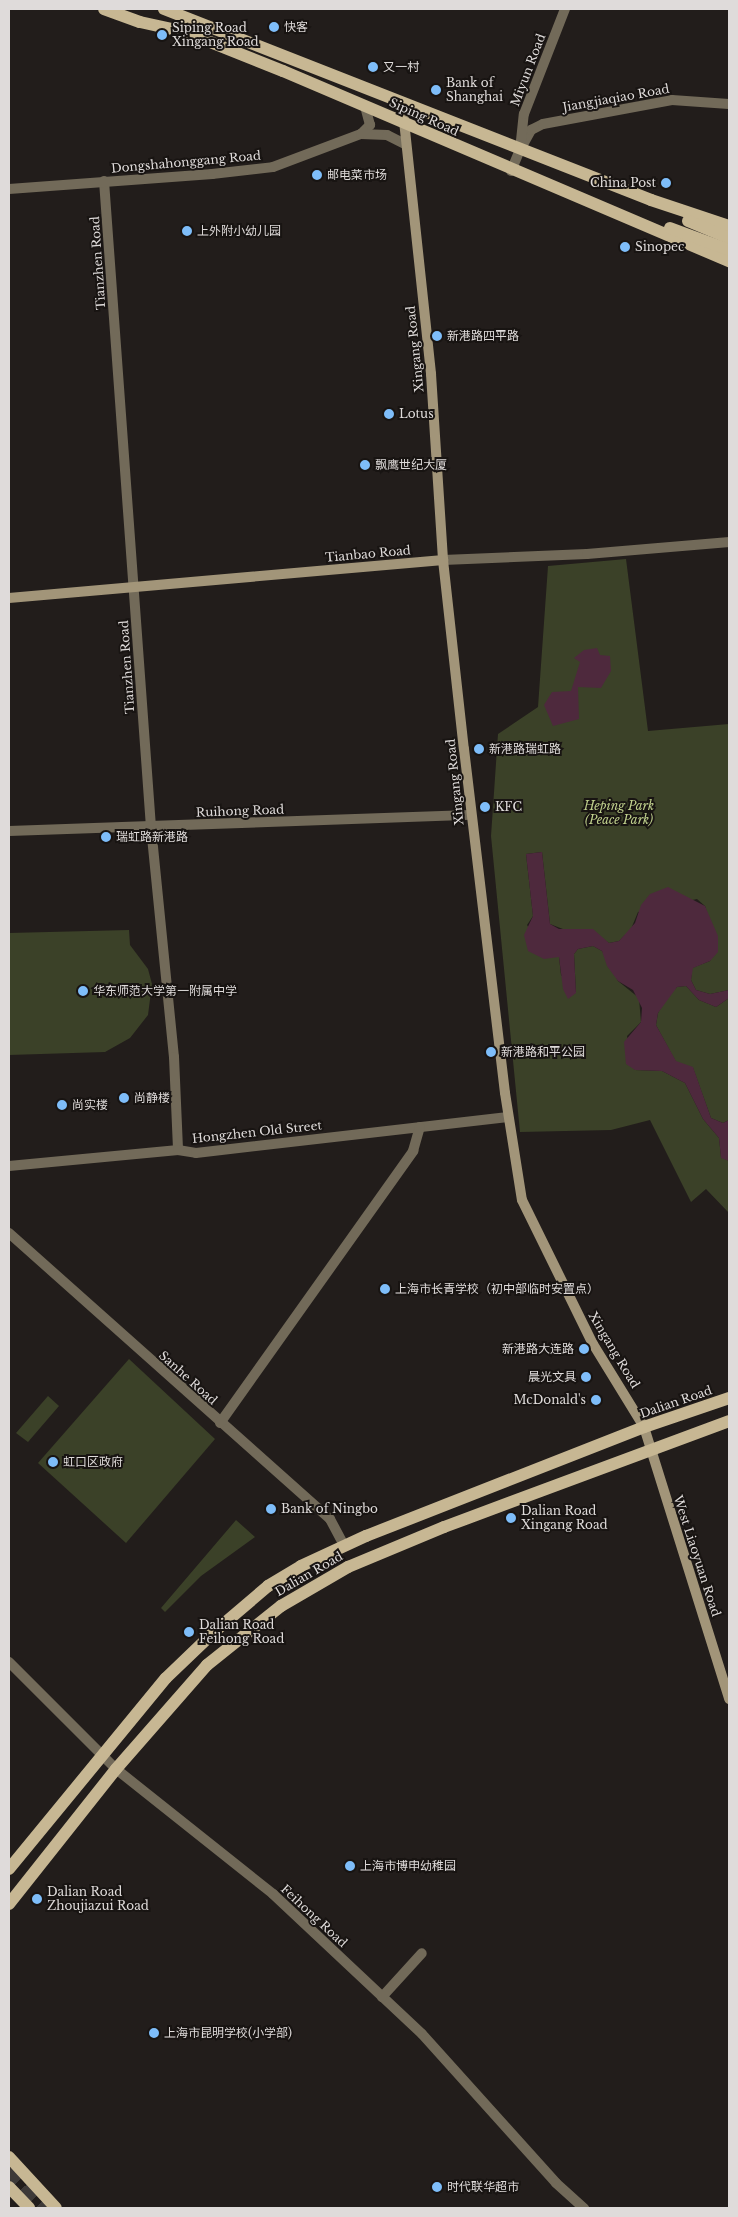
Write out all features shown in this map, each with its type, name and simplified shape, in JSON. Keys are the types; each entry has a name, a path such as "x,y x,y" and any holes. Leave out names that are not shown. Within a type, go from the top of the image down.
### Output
{"main road":[{"name":"Siping Road","path":"104,9 140,22 185,32 404,122 511,171 729,261"},
{"name":"Siping Road","path":"164,9 520,150 651,200 729,226"},
{"path":"651,200 729,238"},
{"path":"648,227 677,230 729,250"},
{"name":"Dalian Road","path":"9,1869 166,1678 232,1616 268,1586 344,1545 644,1427 729,1398"},
{"name":"Dalian Road","path":"9,1904 116,1769 207,1665 253,1626 306,1591 348,1567 444,1527 729,1421"},
{"path":"9,2157 56,2208"},
{"path":"9,2187 29,2208"}],"street":[{"name":"Miyun Road","path":"511,171 520,150 524,114 565,9"},
{"name":"Jiangjiaqiao Road","path":"520,150 531,130 543,124 672,100 729,104"},
{"name":"Xingang Road","path":"402,102 431,374 444,560 471,815 508,1117 522,1200 532,1226 594,1344 644,1427 650,1449"},
{"path":"360,134 370,125 365,106"},
{"name":"Dongshahonggang Road","path":"9,189 253,170 293,161 360,134 387,135 405,144"},
{"name":"Tianzhen Road","path":"104,181 151,827 174,1057 178,1150"},
{"name":"Tianbao Road","path":"9,598 444,560 588,554 729,542"},
{"name":"Ruihong Road","path":"9,831 471,815"},
{"name":"Hongzhen Old Street","path":"9,1166 178,1150 196,1153 508,1117"},
{"path":"220,1423 413,1151 420,1127"},
{"name":"Sanhe Road","path":"9,1233 330,1519 344,1545"},
{"name":"West Liaoyuan Road","path":"650,1449 729,1699"},
{"name":"Feihong Road","path":"9,1662 116,1769 273,1894 382,1997 446,2058 556,2183 584,2208"},
{"path":"382,1997 422,1953"}],"green space":[{"name":"Heping Park (Peace Park)","path":"626,559 648,731 729,724 729,990 710,994 696,990 691,980 692,968 710,961 718,945 705,906 697,899 638,912 631,929 619,941 609,943 589,929 568,931 550,924 542,852 526,854 533,916 527,925 549,956 559,957 561,975 576,993 574,954 578,949 593,946 602,951 618,981 639,998 641,1022 627,1036 635,1070 662,1071 685,1083 703,1119 719,1138 721,1157 729,1161 729,1213 706,1189 691,1202 650,1120 611,1130 520,1132 491,836 498,734 538,707 548,566"},
{"path":"129,930 130,945 148,969 152,984 148,1015 130,1038 105,1052 9,1055 9,933"},
{"path":"686,986 699,1000 716,1007 729,998 729,1120 723,1123 711,1118 693,1068 676,1062 656,1025 658,1013 669,994 677,987"},
{"path":"129,1359 215,1439 126,1543 38,1463"},
{"path":"48,1396 59,1406 28,1442 16,1433"},
{"path":"236,1520 255,1537 201,1576 165,1612 161,1608"}],"shaded area":[{"path":"597,648 600,655 610,656 611,671 601,688 578,687 579,719 553,726 544,705 552,692 571,691 580,662 574,658 584,650"},
{"path":"542,852 550,924 559,929 593,929 609,943 619,941 635,923 641,905 650,894 668,887 705,906 718,936 718,952 710,961 693,968 691,980 696,990 710,994 729,990 729,998 716,1007 699,1000 686,986 677,987 658,1013 656,1025 676,1061 693,1067 711,1118 723,1123 729,1120 729,1161 721,1158 719,1138 703,1119 685,1083 662,1071 635,1070 626,1064 624,1042 641,1022 642,1008 633,990 618,981 607,966 602,951 593,946 578,949 574,954 576,993 568,999 563,989 559,957 544,959 528,951 524,935 533,916 526,854"}],"tunnel":[{"path":"9,2169 46,2208"}],"place":[{"name":"快客","path":"274,27"},
{"name":"Siping Road Xingang Road","path":"162,35"},
{"name":"又一村","path":"373,67"},
{"name":"Bank of Shanghai","path":"436,90"},
{"name":"邮电菜市场","path":"317,175"},
{"name":"China Post","path":"666,183"},
{"name":"上外附小幼儿园","path":"187,231"},
{"name":"Sinopec","path":"625,247"},
{"name":"新港路四平路","path":"437,336"},
{"name":"Lotus","path":"389,414"},
{"name":"飘鹰世纪大厦","path":"365,465"},
{"name":"新港路瑞虹路","path":"479,749"},
{"name":"KFC","path":"485,807"},
{"name":"瑞虹路新港路","path":"106,837"},
{"name":"华东师范大学第一附属中学","path":"83,991"},
{"name":"新港路和平公园","path":"491,1052"},
{"name":"尚静楼","path":"124,1098"},
{"name":"尚实楼","path":"62,1105"},
{"name":"上海市长青学校（初中部临时安置点）","path":"385,1289"},
{"name":"新港路大连路","path":"584,1349"},
{"name":"晨光文具","path":"586,1377"},
{"name":"McDonald's","path":"596,1400"},
{"name":"虹口区政府","path":"53,1462"},
{"name":"Bank of Ningbo","path":"271,1509"},
{"name":"Dalian Road Xingang Road","path":"511,1518"},
{"name":"Dalian Road Feihong Road","path":"189,1632"},
{"name":"上海市博申幼稚园","path":"350,1866"},
{"name":"Dalian Road Zhoujiazui Road","path":"37,1899"},
{"name":"上海市昆明学校(小学部)","path":"154,2033"},
{"name":"时代联华超市","path":"437,2187"}]}
